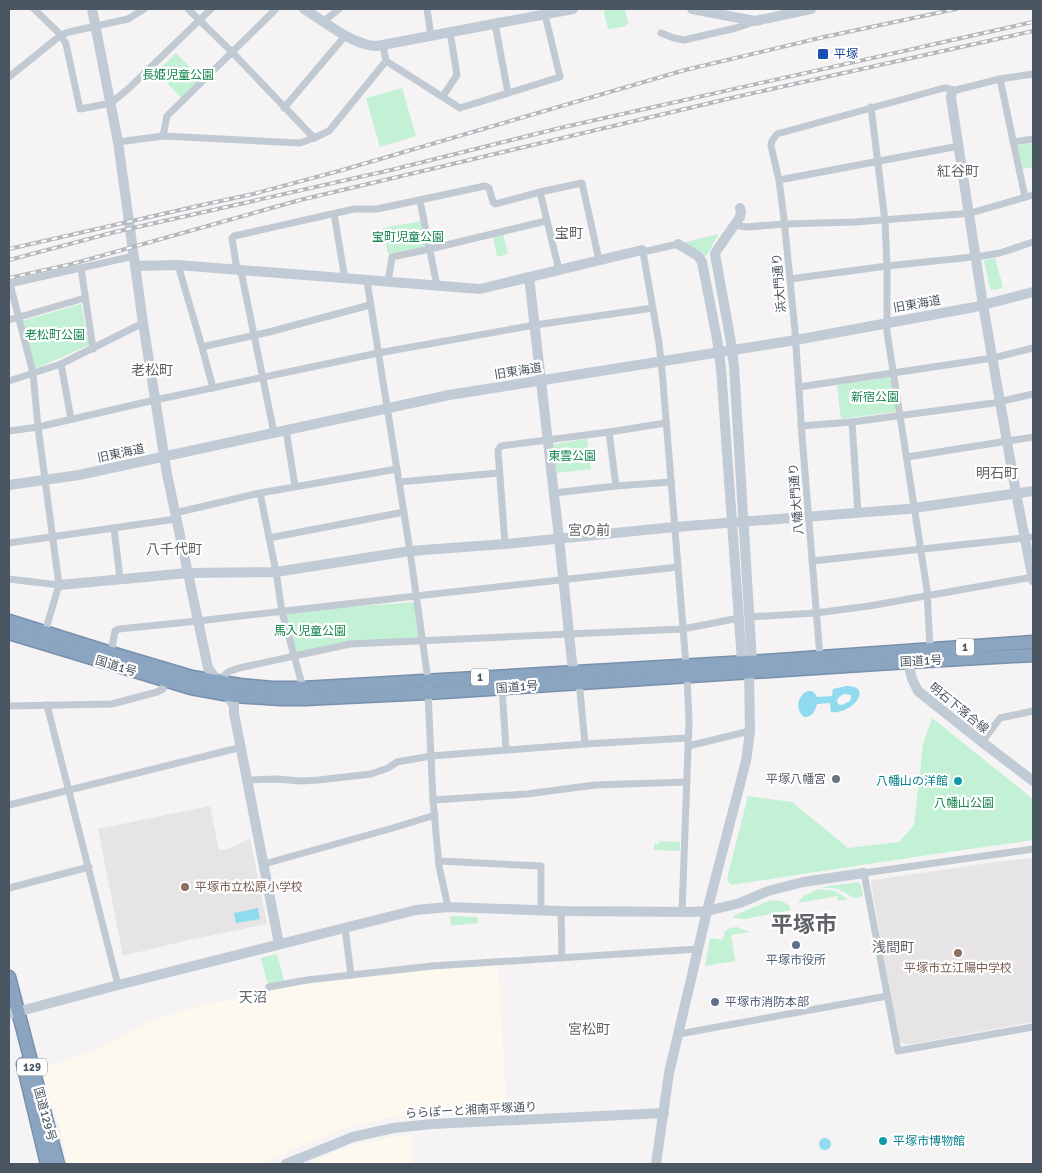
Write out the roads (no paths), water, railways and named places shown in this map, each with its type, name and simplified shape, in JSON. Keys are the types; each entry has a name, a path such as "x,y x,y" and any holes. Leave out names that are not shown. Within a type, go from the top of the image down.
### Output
{"highway":[{"name":"国道1号","path":"9,620 211,683 234,695 281,699 305,699 428,686 686,671 820,657 1033,642"},
{"name":"国道1号","path":"9,632 165,681 211,683"},
{"path":"930,649 936,656 951,655 962,659"},
{"name":"国道1号","path":"748,665 765,672 1033,655"},
{"name":"国道1号","path":"234,695 272,688 428,686 502,688 575,677"},
{"name":"国道129号","path":"9,978 11,1013 47,1164"},
{"name":"国道129号","path":"11,1013 58,1164"}],"street":[{"path":"34,9 62,35 66,44 80,109 111,103 128,90 211,9"},
{"path":"92,9 118,142 164,457 211,683 238,668 350,644 683,630 744,617 816,613 869,606 1033,578 1029,537 1016,493 983,305 951,98 952,91"},
{"path":"9,77 62,35 128,19 144,9"},
{"path":"188,9 314,138"},
{"path":"163,136 167,116 231,51 276,9"},
{"path":"304,9 345,36 369,46 495,24 541,13 573,9"},
{"path":"324,21 339,9"},
{"path":"427,9 431,36"},
{"path":"692,9 755,21"},
{"path":"661,33 684,40 736,28 794,11 811,9"},
{"path":"383,45 386,61 460,108 560,77 541,13"},
{"path":"495,24 508,93"},
{"path":"443,96 457,75 450,32"},
{"path":"284,108 345,36"},
{"path":"118,142 163,136 300,143 329,130 386,61"},
{"name":"浜大門通り","path":"796,340 785,224 771,146 774,137 777,134 944,88 952,91 1000,79 1033,74"},
{"path":"1000,79 1025,197"},
{"path":"871,108 884,220 887,332 921,549 927,595 930,649"},
{"path":"1013,142 1033,139"},
{"path":"778,180 959,146"},
{"path":"274,433 239,270 236,264 232,238 234,236 354,209 377,209 485,186 489,189 492,201 495,204 582,183 599,260"},
{"path":"540,192 559,270"},
{"path":"736,222 740,226 746,227 855,222 969,213 1033,195"},
{"path":"420,201 437,286"},
{"path":"740,208 741,212 736,222 715,254 732,350 747,569 744,617"},
{"path":"334,214 344,279"},
{"path":"388,282 392,256 430,249 546,221"},
{"path":"790,279 886,266 976,257 1000,253 1033,242"},
{"path":"45,632 58,585 38,427 34,373 9,284 81,268 135,261 480,289 642,250 643,252 678,244 698,256 702,262 719,352 733,522 748,665 750,731 746,761 707,911 669,1073 656,1164"},
{"path":"643,252 661,361 689,721 682,913"},
{"path":"178,264 212,388"},
{"path":"81,268 93,348"},
{"path":"529,277 569,634 575,677 580,691 585,744"},
{"path":"366,281 423,640 428,686 433,800 440,866 448,907"},
{"name":"旧東海道","path":"9,485 78,476 449,395 796,340 983,305 1033,292"},
{"path":"9,320 85,298"},
{"path":"202,347 253,336 370,305"},
{"path":"9,430 38,427 155,400 378,353 535,325 653,308"},
{"path":"9,381 61,364 143,323"},
{"name":"八幡大門通り","path":"796,340 801,426 820,657"},
{"path":"799,387 992,358 1033,348"},
{"path":"61,364 70,419"},
{"path":"801,426 900,416 1000,402 1033,394"},
{"path":"852,422 858,512"},
{"path":"504,544 498,450 501,446 666,423"},
{"path":"286,430 295,486"},
{"path":"608,432 616,486"},
{"path":"907,457 1033,436"},
{"path":"9,543 114,528 176,516 260,493 397,469"},
{"path":"399,482 499,473"},
{"path":"554,493 671,482"},
{"path":"9,579 58,585 188,573 276,572 410,551 914,508 1033,491"},
{"path":"260,493 282,612 303,688"},
{"path":"269,538 404,512"},
{"path":"114,528 120,579"},
{"path":"812,561 1029,537"},
{"path":"111,653 116,632 119,629 678,568"},
{"path":"851,655 879,658 904,657 907,658 908,662"},
{"name":"明石下落合線","path":"908,662 912,679 918,691 1033,781"},
{"path":"749,686 755,677 765,672"},
{"path":"9,706 112,704 157,692 163,689 165,681"},
{"path":"502,688 506,750"},
{"path":"234,695 279,944"},
{"path":"47,705 118,985"},
{"path":"982,742 1000,718 1033,711"},
{"path":"688,746 750,731"},
{"path":"248,780 277,778 301,781 319,780 371,774 388,768 397,762 431,756 688,738"},
{"path":"9,805 242,747"},
{"path":"433,800 527,794 595,786 687,782"},
{"path":"264,864 435,815"},
{"path":"11,1013 416,910 448,907 682,913 707,911 740,903 768,891 802,882 1033,849"},
{"path":"440,861 541,866 541,910"},
{"path":"9,888 89,868"},
{"path":"864,873 898,1051 1033,1027"},
{"path":"561,911 562,958"},
{"path":"344,928 351,975"},
{"path":"269,987 307,980 432,966 698,949"},
{"path":"678,1034 887,996"},
{"name":"ららぽーと湘南平塚通り","path":"286,1164 353,1137 394,1128 432,1124 664,1113"}],"water":[{"path":"846,686 855,687 859,690 860,695 853,705 839,712 831,712 830,703 817,704 812,715 804,717 798,706 802,695 810,691 814,692 817,697 832,696 833,689","holes":["844,694 851,695 850,701 842,705 838,704 838,699 841,696"]},
{"path":"258,908 260,919 236,923 234,913"},
{"path":"825,1138 831,1144 825,1150 819,1144"}],"railway":[{"path":"9,249 253,194 339,171 685,70 824,37 956,9"},
{"path":"9,260 115,232 391,170 560,128 1033,22"},
{"path":"9,278 72,264 300,200 740,96 1033,31"}],"place":[{"name":"平塚","path":"823,54"},
{"name":"平塚八幡宮","path":"836,779"},
{"name":"八幡山の洋館","path":"958,781"},
{"name":"平塚市立松原小学校","path":"185,887"},
{"name":"平塚市役所","path":"796,945"},
{"name":"平塚市立江陽中学校","path":"958,953"},
{"name":"平塚市消防本部","path":"715,1002"},
{"name":"平塚市博物館","path":"883,1141"}],"district":[{"name":"紅谷町","path":"958,171"},
{"name":"宝町","path":"569,233"},
{"name":"老松町","path":"152,370"},
{"name":"明石町","path":"997,473"},
{"name":"宮の前","path":"589,530"},
{"name":"八千代町","path":"174,549"},
{"name":"平塚市","path":"804,924"},
{"name":"浅間町","path":"893,947"},
{"name":"天沼","path":"253,997"},
{"name":"宮松町","path":"589,1029"}],"park label":[{"name":"長姫児童公園","path":"178,75"},
{"name":"宝町児童公園","path":"408,237"},
{"name":"老松町公園","path":"55,335"},
{"name":"新宿公園","path":"875,397"},
{"name":"東雲公園","path":"572,456"},
{"name":"馬入児童公園","path":"310,631"},
{"name":"八幡山公園","path":"964,803"}]}
